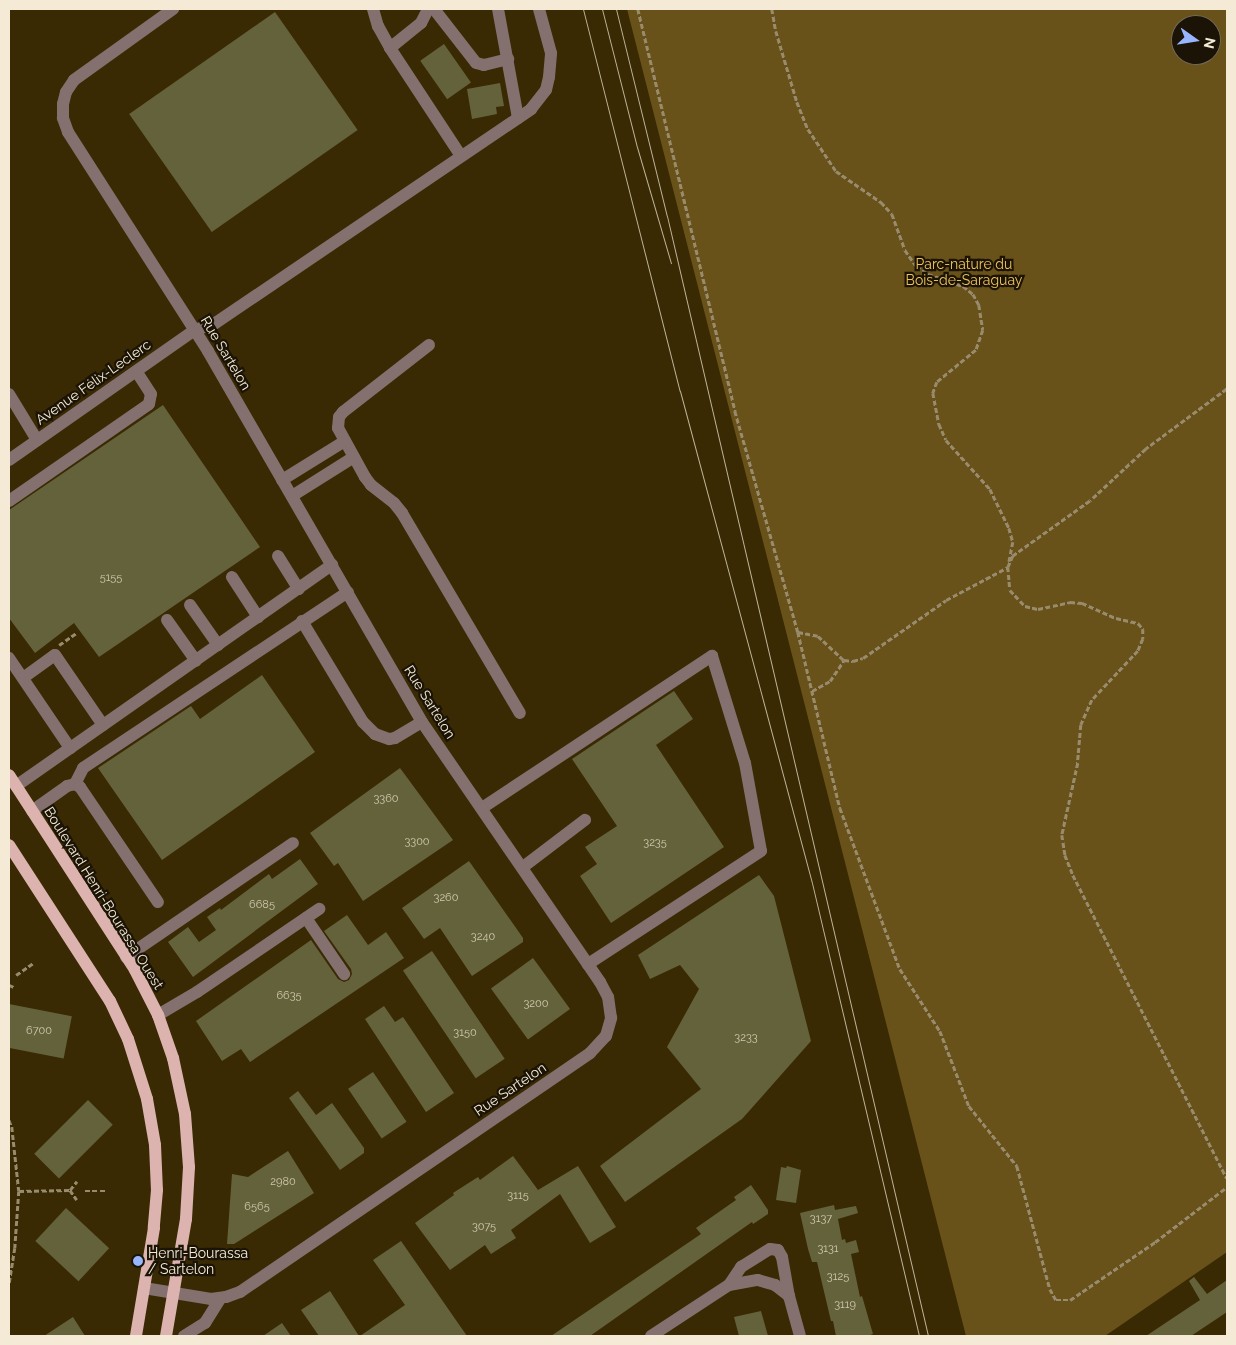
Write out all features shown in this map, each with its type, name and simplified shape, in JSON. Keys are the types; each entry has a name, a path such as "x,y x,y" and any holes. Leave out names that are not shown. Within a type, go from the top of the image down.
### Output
{"main road":[{"name":"Boulevard Henri-Bourassa Ouest","path":"9,774 126,956 158,1015 178,1077 188,1148 186,1219 166,1336"},
{"path":"9,845 106,994 123,1026 139,1069 154,1132 157,1167 154,1228 136,1336"}],"street":[{"name":"Rue Sartelon","path":"144,1288 204,1299 232,1295 249,1286 598,1047 609,1030 611,1011 605,990 588,964 422,722 195,330 73,141 65,125 63,111 66,92 78,76 173,9"},
{"path":"373,9 378,26 390,48 461,156"},
{"path":"390,48 421,23 428,9"},
{"path":"434,9 476,63 484,65 508,60"},
{"path":"498,9 518,118"},
{"name":"Avenue Félix-Leclerc","path":"9,460 195,330 214,324 518,118 540,100 546,90 550,77 551,53 539,9"},
{"path":"429,345 343,412 338,423 345,442 371,485 394,503 402,513 520,713"},
{"path":"9,501 149,404 150,394 136,371"},
{"path":"9,394 37,440"},
{"path":"282,480 345,442"},
{"path":"292,496 354,457"},
{"path":"278,556 298,589"},
{"path":"16,786 332,565"},
{"path":"232,577 258,617"},
{"path":"32,811 64,788 75,784 82,768 348,592"},
{"path":"190,605 218,645"},
{"path":"167,620 196,661"},
{"path":"302,621 363,722 374,734 389,739 396,738 422,722"},
{"path":"23,678 55,655 103,725"},
{"path":"482,808 712,656 744,763 761,851 588,964"},
{"path":"9,658 70,748"},
{"path":"75,784 83,789 158,902"},
{"path":"523,867 585,820"},
{"path":"126,956 293,843"},
{"path":"158,1015 198,992 319,909"},
{"path":"306,918 344,974"},
{"path":"652,1336 729,1285 741,1267 770,1249 778,1250 782,1257 789,1296 800,1336"},
{"path":"729,1285 758,1280 775,1285 789,1296"},
{"path":"184,1336 205,1323 220,1298"}],"path":[{"path":"638,9 735,411 798,632 840,808 900,969 940,1031 969,1106 1017,1166 1050,1289 1056,1300 1070,1300 1155,1242 1227,1187"},
{"path":"772,9 776,31 797,102 808,129 836,171 881,202 892,214 905,250 916,266 928,274 963,286 973,294 979,305 983,330 976,350 937,382 933,394 939,424 946,440 990,489 1009,528 1013,542 1008,567 1010,590 1025,606 1038,609 1070,602 1082,603 1116,618 1138,623 1143,629 1143,639 1138,650 1092,700 1081,726 1078,764 1062,836 1065,855 1072,875 1227,1178"},
{"path":"798,632 818,636 844,660 853,661 863,658 946,600 1008,567 1013,556 1090,501 1146,449 1227,389"},
{"path":"812,691 830,681 844,660"},
{"path":"16,975 33,963"},
{"path":"9,985 14,987"},
{"path":"9,1120 12,1127 19,1191 15,1248 9,1286"},
{"path":"70,1190 77,1181"},
{"path":"19,1191 70,1190"},
{"path":"70,1190 76,1200"},
{"path":"85,1191 106,1190"}],"green space":[{"name":"Parc-nature du Bois-de-Saraguay","path":"627,9 1227,9 1227,1252 1105,1336 966,1336"}],"building":[{"path":"275,12 358,130 212,232 129,114"},
{"path":"444,44 471,83 447,99 420,61"},
{"path":"500,83 504,106 496,107 497,114 472,119 467,89"},
{"path":"163,405 260,547 99,657 74,623 35,653 9,618 9,510"},
{"path":"262,675 315,752 162,860 98,768 191,706 200,719"},
{"path":"674,691 693,719 656,745 724,847 611,923 580,876 597,864 585,847 617,826 572,759"},
{"path":"400,768 453,840 363,901 338,863 334,866 310,833"},
{"path":"300,859 318,884 193,977 168,942 188,927 199,942 216,930 207,917 220,908 221,910 269,874 272,879"},
{"path":"469,861 523,938 523,942 472,976 440,928 424,939 402,908"},
{"path":"759,875 774,896 811,1041 742,1119 625,1202 600,1166 701,1089 667,1047 699,989 680,965 650,979 638,955"},
{"path":"347,915 368,945 386,932 404,958 250,1062 241,1049 222,1061 196,1021 311,940 338,979 344,982 349,980 352,974 351,969 324,931"},
{"path":"432,951 505,1059 476,1078 403,971"},
{"path":"533,958 570,1009 528,1040 491,989"},
{"path":"9,1004 72,1016 64,1058 9,1048"},
{"path":"384,1006 395,1022 403,1017 454,1093 426,1112 365,1019"},
{"path":"373,1072 407,1122 382,1139 348,1089"},
{"path":"298,1091 316,1115 332,1103 364,1148 364,1153 340,1170 289,1098"},
{"path":"88,1100 113,1125 59,1178 34,1154"},
{"path":"288,1151 314,1193 234,1244 227,1244 232,1174 248,1177"},
{"path":"513,1156 538,1190 578,1166 616,1227 590,1243 560,1194 511,1230 516,1238 491,1254 485,1245 450,1270 415,1223 454,1195 453,1193 478,1177 480,1180"},
{"path":"787,1166 801,1170 796,1203 776,1200 781,1167 786,1168"},
{"path":"751,1185 768,1210 768,1214 753,1224 752,1222 590,1336 551,1336 701,1234 696,1228 736,1200 734,1197"},
{"path":"834,1205 835,1210 856,1206 858,1213 838,1219 842,1240 845,1239 846,1243 856,1240 859,1252 851,1254 860,1297 862,1296 873,1334 867,1336 836,1336 817,1262 812,1262 808,1249 800,1213"},
{"path":"66,1208 109,1248 78,1281 35,1241"},
{"path":"401,1241 467,1336 360,1336 405,1305 373,1260"},
{"path":"1194,1277 1207,1294 1227,1280 1227,1312 1191,1336 1146,1336 1200,1300 1189,1281"},
{"path":"330,1291 359,1336 319,1336 301,1310"},
{"path":"761,1311 768,1336 739,1336 734,1317"},
{"path":"73,1317 85,1336 44,1336"},
{"path":"282,1323 291,1336 263,1336"}],"tram line":[{"path":"583,9 680,391 812,883 919,1336"},
{"path":"602,9 637,147 671,263"},
{"path":"616,9 667,216 928,1336"}],"place":[{"name":"Henri-Bourassa / Sartelon","path":"138,1261"}]}
